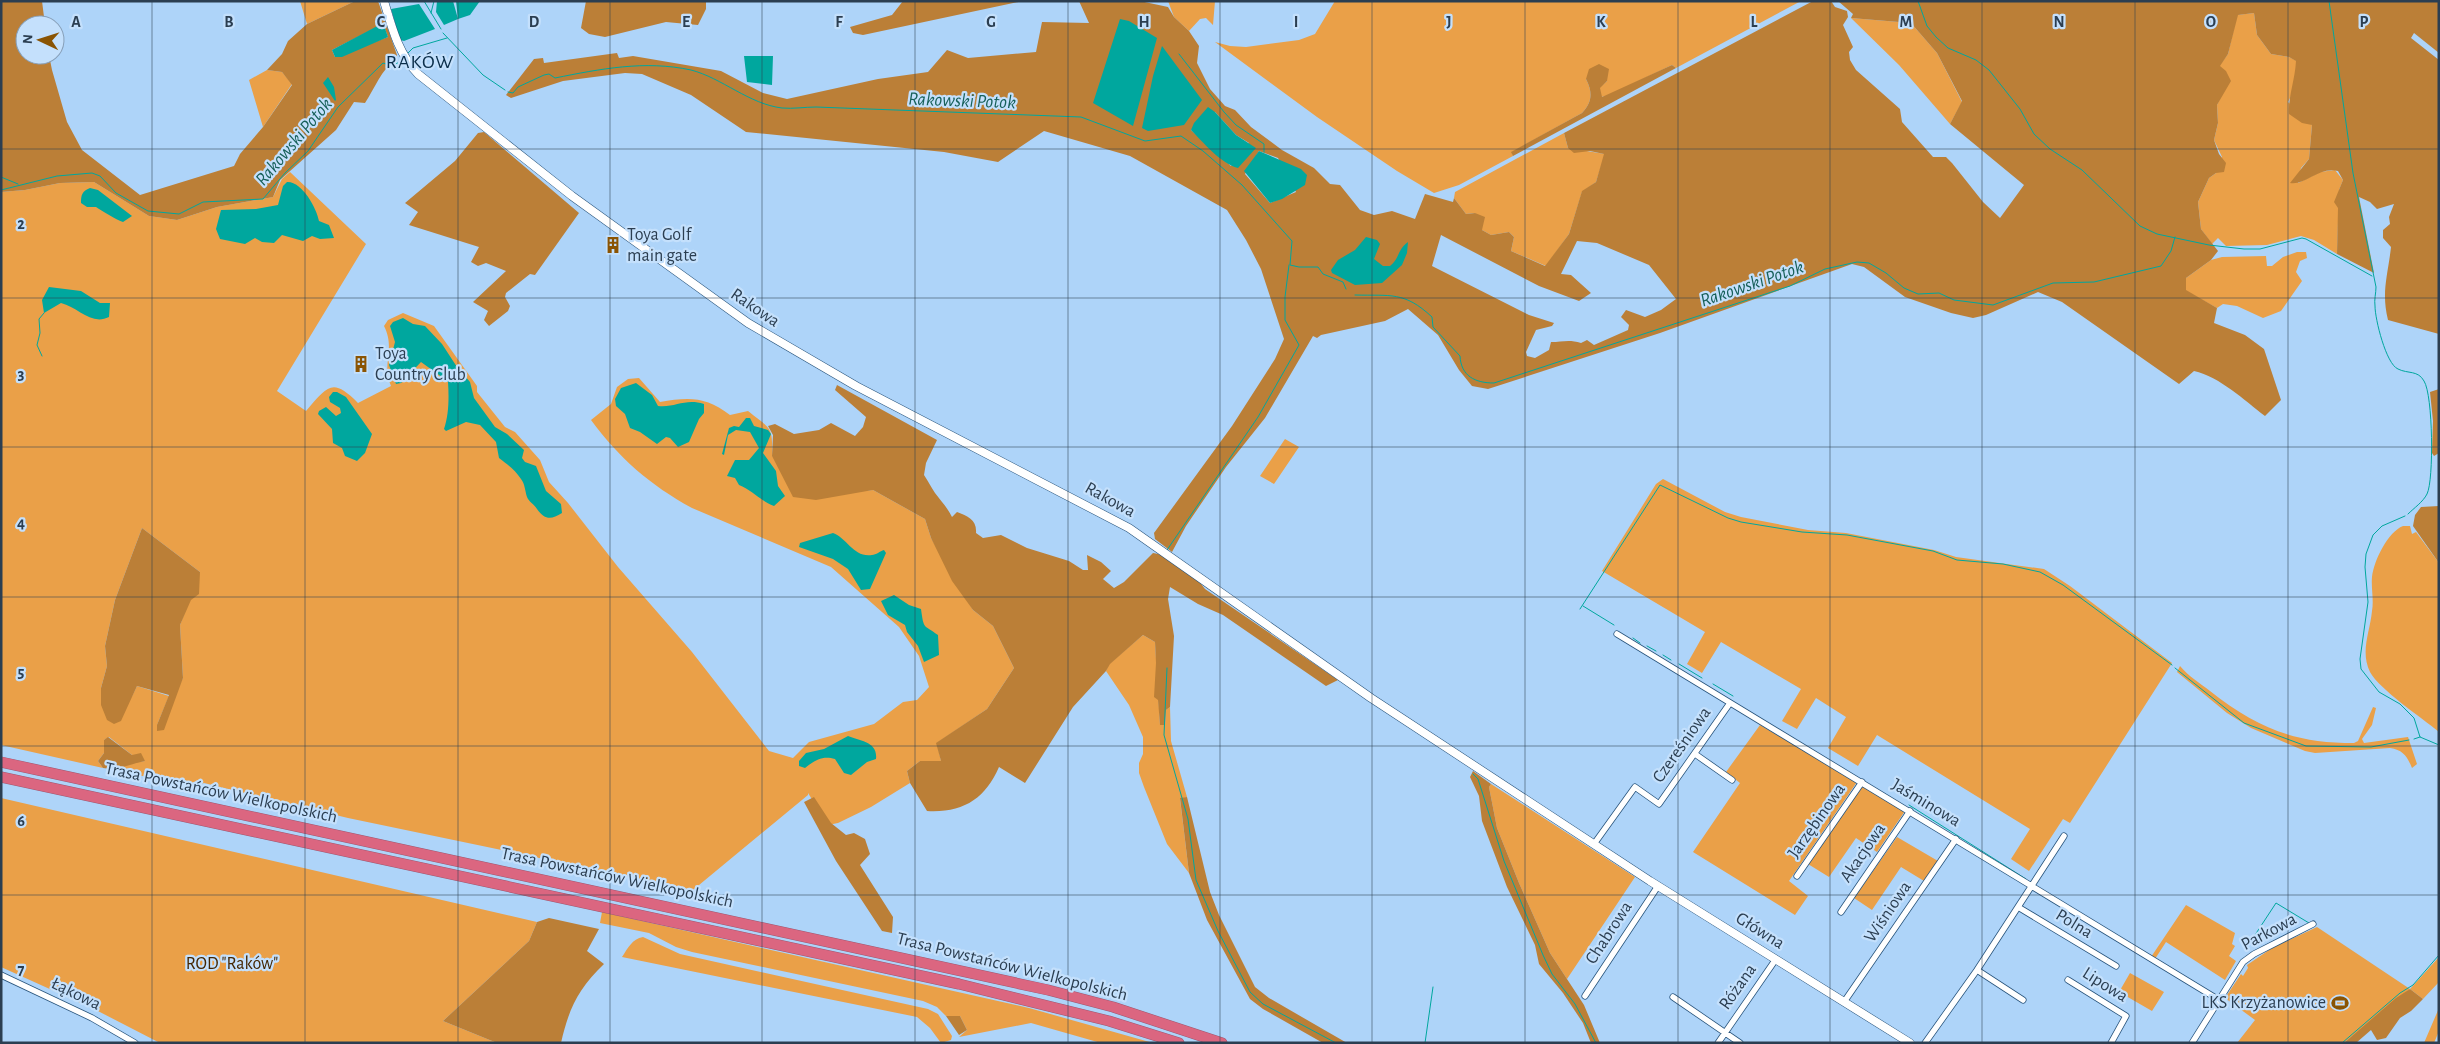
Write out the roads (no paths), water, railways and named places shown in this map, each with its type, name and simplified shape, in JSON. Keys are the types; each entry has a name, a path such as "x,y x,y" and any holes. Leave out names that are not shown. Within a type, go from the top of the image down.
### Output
{"highway":[{"name":"Trasa Powstańców Wielkopolskich","path":"1,762 1039,988 1113,1007 1222,1043"},
{"name":"Trasa Powstańców Wielkopolskich","path":"1,777 959,984 1055,1007 1179,1043"}],"street":[{"name":"Rakowa","path":"384,1 398,45 410,66 418,74 533,167 740,318 800,355 856,386 1114,518 1371,698 1594,844"},
{"name":"Jaśminowa","path":"1617,634 2219,1000"},
{"name":"Czereśniowa","path":"1594,844 1635,787 1659,804 1730,703"},
{"path":"1695,754 1732,780"},
{"name":"Jarzębinowa","path":"1797,876 1862,782"},
{"name":"Akacjowa","path":"1841,912 1910,811"},
{"path":"1925,1043 1977,970 2064,836"},
{"name":"Wiśniowa","path":"1844,1002 1956,839"},
{"name":"Główna","path":"1594,844 1910,1043"},
{"name":"Chabrowa","path":"1585,996 1658,886"},
{"name":"Polna","path":"2018,907 2116,966"},
{"name":"Parkowa","path":"2192,1043 2243,962 2314,924"},
{"name":"Różana","path":"1718,1043 1776,959"},
{"path":"1977,970 2023,1000"},
{"name":"Łąkowa","path":"1,975 92,1018 135,1043"},
{"name":"Lipowa","path":"2068,980 2126,1016 2111,1043"},
{"name":"Różana","path":"1673,997 1740,1043"}],"waterway":[{"path":"424,1 441,29"},
{"path":"431,13 434,1"},
{"name":"Rakowski Potok","path":"1918,1 1927,26 1936,37 1948,48 1976,60 1989,70 2020,109 2034,134 2050,149 2082,170 2140,226 2157,234 2209,245 2244,249 2260,249 2302,238 2372,276"},
{"name":"Rakowski Potok","path":"2329,1 2353,173 2376,287 2375,312 2379,330 2389,359 2398,369 2419,375 2427,389 2431,419 2432,456 2429,486 2425,497 2408,514"},
{"name":"Rakowski Potok","path":"443,33 483,75 505,90"},
{"name":"Rakowski Potok","path":"408,53 413,48 447,38"},
{"path":"1179,54 1236,125 1264,144 1264,152"},
{"name":"Rakowski Potok","path":"1,190 57,176 92,173 100,176 116,193 148,211 179,214 203,202 263,199 285,173 308,151 338,107 383,63 389,65 398,63"},
{"name":"Rakowski Potok","path":"508,92 513,93 518,87 549,74 555,78 623,67 674,67 702,74 758,102 782,108 816,107 1081,117 1145,141 1181,136 1203,151 1242,185 1292,241 1290,265 1318,267 1323,274 1343,282 1346,289"},
{"path":"1,177 18,184"},
{"name":"Rakowski Potok","path":"1355,295 1396,297 1413,303 1432,317 1433,327 1460,356 1463,369 1470,377 1481,382 1494,383 1790,286 1825,269 1857,262 1869,263 1886,273 1904,288 1918,294 1939,293 1954,300 1993,305 2053,283 2094,282 2161,266 2171,251 2175,237"},
{"path":"1167,550 1258,417 1299,345 1285,320 1285,297 1289,265"},
{"path":"42,356 37,345 40,333 39,319 44,313"},
{"path":"1580,609 1660,485 1728,518 1741,522 1802,532 1847,535 1933,551 1957,560 2003,564 2040,572 2063,585 2172,665"},
{"name":"Rakowski Potok","path":"2405,516 2382,526 2373,535 2366,554 2365,567 2368,602 2360,659 2361,669 2379,692 2400,704 2414,718 2420,737 2439,745"},
{"path":"1583,606 1614,625"},
{"path":"1633,638 1640,643"},
{"path":"1647,646 1656,651"},
{"path":"1663,655 1671,660"},
{"path":"1679,664 1702,678"},
{"path":"1167,668 1164,735 1188,819 1196,880 1218,931 1250,992 1263,1004 1336,1043"},
{"path":"2175,668 2244,723 2306,746 2371,747 2409,740"},
{"path":"1713,684 1733,696"},
{"name":"Rakowski Potok","path":"2414,739 2420,737"},
{"path":"1473,774 1478,779 1504,861 1543,955 1552,974 1575,1004 1596,1043"},
{"path":"1909,805 2026,879"},
{"path":"2255,935 2276,903 2309,923"},
{"name":"Rakowski Potok","path":"2342,1043 2400,993 2413,985 2439,955"},
{"path":"1425,1043 1433,987"}],"place":[{"name":"Toya Golf main gate","path":"613,245"},
{"name":"Toya Country Club","path":"361,364"},
{"name":"LKS Krzyżanowice","path":"2340,1003"}],"district":[{"name":"RAKÓW","path":"420,62"}],"park label":[{"name":"ROD \"Raków\"","path":"232,964"}]}
